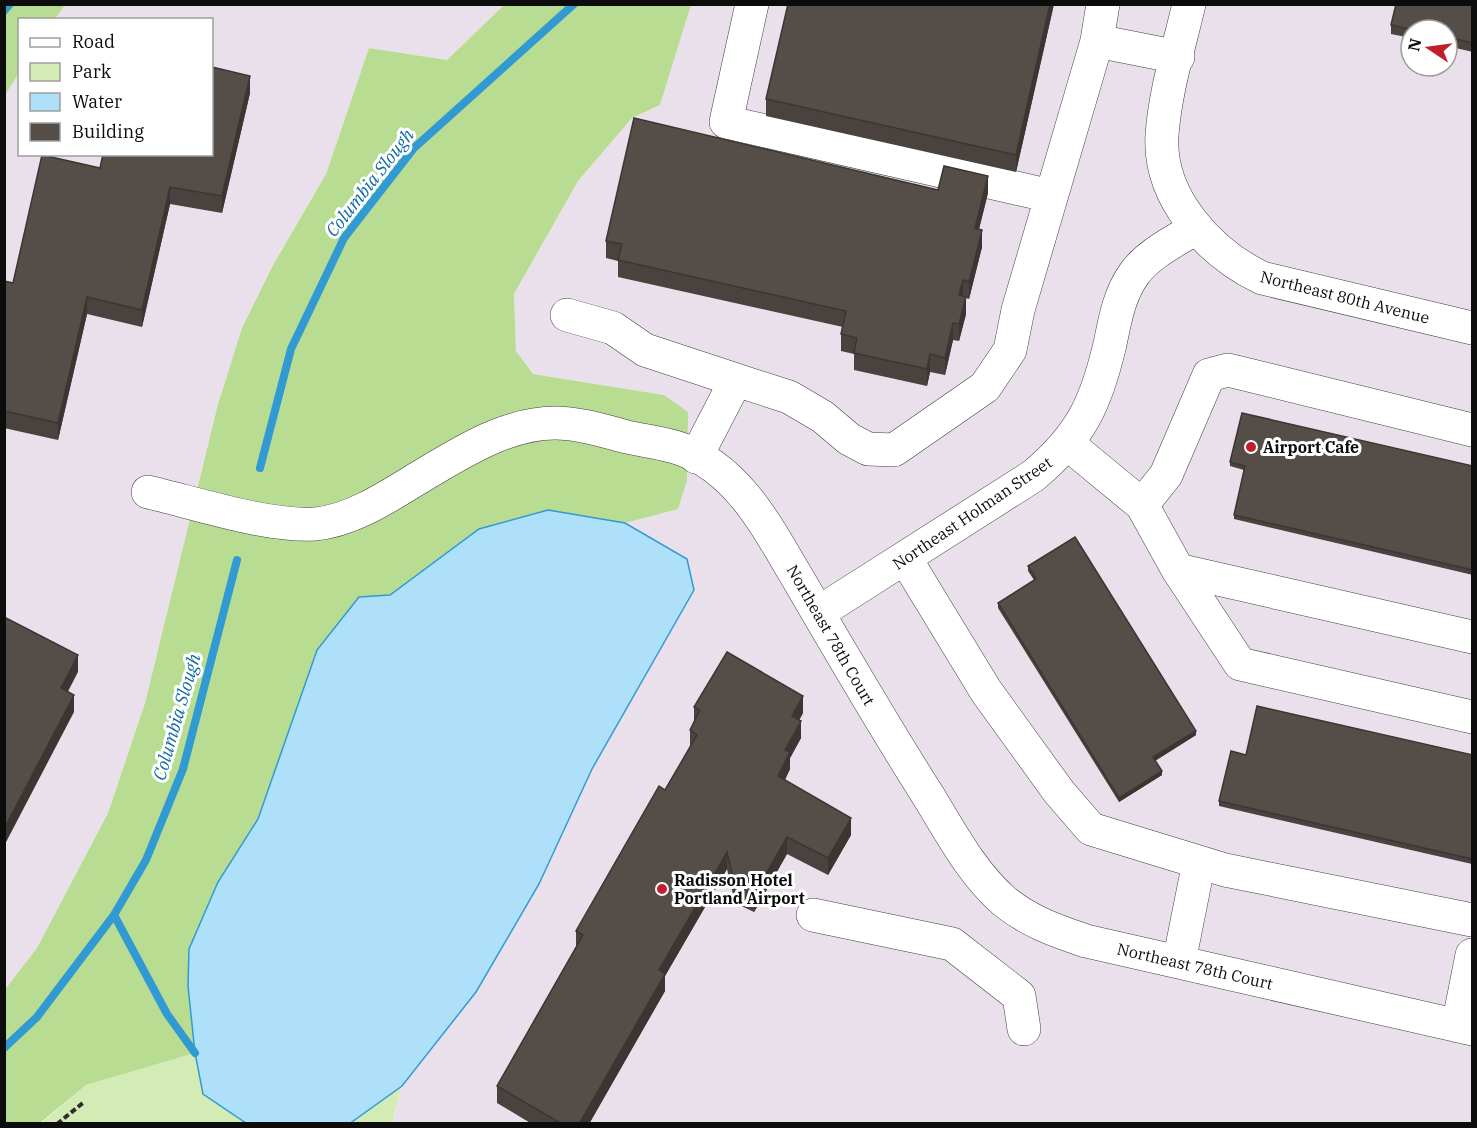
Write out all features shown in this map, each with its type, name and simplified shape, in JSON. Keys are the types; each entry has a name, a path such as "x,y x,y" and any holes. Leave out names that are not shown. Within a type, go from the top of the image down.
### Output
{"street":[{"path":"752,4 726,122 1051,196"},
{"path":"567,315 613,328 645,350 789,397 868,449 894,450 985,387 1010,350 1018,310 1097,41 1104,4"},
{"path":"1189,4 1161,137 1169,184 1196,228"},
{"path":"1097,41 1178,57"},
{"name":"Northeast 80th Avenue","path":"1196,228 1222,254 1240,267 1262,278 1473,328"},
{"name":"Northeast Holman Street","path":"818,613 1033,476 1068,444 1088,415 1100,386 1121,298 1134,273 1161,250 1196,228"},
{"path":"1142,505 1166,475 1209,375 1228,370 1473,430"},
{"path":"696,457 736,380"},
{"name":"Northeast 78th Court","path":"148,492 283,523 317,524 344,517 388,497 454,456 512,430 554,423 583,426 680,449 712,465 740,488 775,540 884,727 962,850 982,878 1004,900 1045,927 1086,941 1465,1028"},
{"path":"1068,444 1142,505 1178,570 1240,664 1473,717"},
{"path":"905,558 986,691 1059,792 1091,829 1236,872 1473,920"},
{"path":"1178,570 1473,637"},
{"path":"1179,962 1199,862"},
{"path":"813,915 952,944 1019,996 1024,1029"},
{"path":"1465,1028 1473,955"}],"path":[{"path":"57,1124 84,1102"}],"shaded area":[{"path":"65,5 504,5 447,60 369,48 326,174 272,267 242,328 218,404 145,703 108,813 37,948 5,991 5,95 18,75 18,156 213,156 213,18 56,18"},
{"path":"691,5 1472,5 1472,1123 392,1124 402,1086 476,992 539,884 592,769 694,590 687,559 625,523 678,508 664,395 533,374 516,351 514,294 578,181 632,118 660,105"}],"green space":[{"path":"5,4 65,5 56,18 18,18 18,75 5,95"},
{"path":"504,5 691,5 660,105 632,118 578,181 514,294 516,351 533,374 664,395 688,412 687,480 678,509 625,523 548,510 479,529 390,595 279,762 258,819 218,882 189,949 188,986 195,1053 86,1085 40,1123 5,1123 4,991 37,948 108,813 145,703 218,404 242,328 272,267 326,174 369,48 447,60"},
{"path":"195,1053 203,1094 246,1123 40,1124 86,1085"},
{"path":"402,1086 392,1123 349,1123"}],"water":[{"path":"548,510 625,523 687,559 694,590 592,769 539,884 476,992 402,1086 349,1124 246,1123 203,1094 195,1053 188,986 189,949 218,882 258,819 317,650 359,597 390,595 479,529"}],"building":[{"path":"788,4 1050,4 1016,155 766,99"},
{"path":"1396,4 1473,4 1473,43 1459,40 1459,18 1399,18 1399,27 1391,25"},
{"path":"213,67 250,76 222,196 170,187 142,310 87,297 58,423 4,411 4,281 13,283 42,156 100,168 103,156 213,156"},
{"path":"634,118 938,190 944,166 988,176 975,228 982,230 969,282 963,280 959,295 966,297 959,324 953,323 945,358 930,354 927,369 854,353 857,338 841,334 846,311 618,260 622,244 606,241"},
{"path":"1242,413 1473,466 1473,570 1234,515 1245,466 1230,462"},
{"path":"1075,537 1196,731 1153,757 1162,771 1119,798 998,603 1036,579 1028,566"},
{"path":"4,617 78,655 61,688 74,695 4,829"},
{"name":"Radisson Hotel Portland Airport","path":"727,652 803,696 792,716 801,721 785,750 790,752 778,776 851,818 828,858 787,837 754,895 735,886 727,852 659,970 665,974 579,1124 562,1124 497,1086 583,935 576,931 659,786 665,790 697,735 690,730 700,710 694,707"},
{"path":"1257,706 1473,755 1472,859 1219,801 1231,751 1246,755"}],"waterway":[{"name":"Columbia Slough","path":"4,11 10,4"},
{"name":"Columbia Slough","path":"260,468 291,349 344,238 414,148 574,4"},
{"name":"Columbia Slough","path":"4,1048 37,1017 114,915 146,860 183,769 237,560"},
{"path":"114,915 167,1014 195,1053"}],"place":[{"name":"Airport Cafe","path":"1251,447"},
{"name":"Radisson Hotel Portland Airport","path":"662,889"}]}
